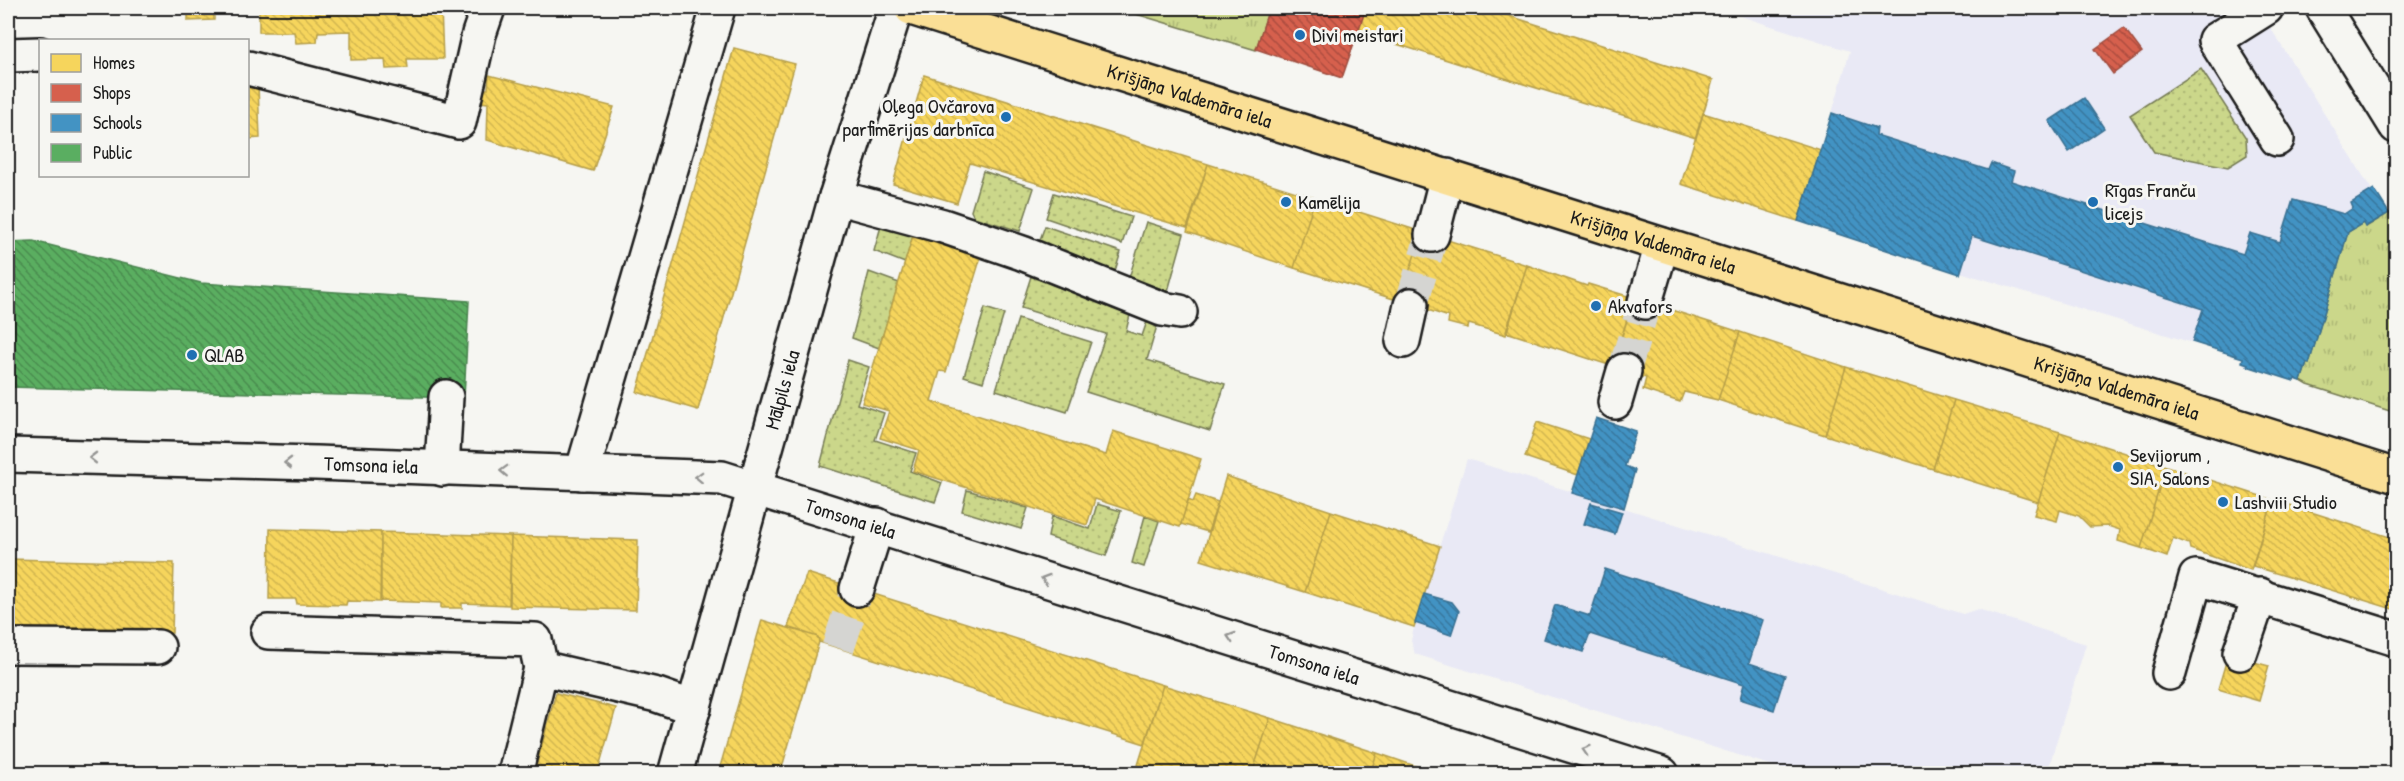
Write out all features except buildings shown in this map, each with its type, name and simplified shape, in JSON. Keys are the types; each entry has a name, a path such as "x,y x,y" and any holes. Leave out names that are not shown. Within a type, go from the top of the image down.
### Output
{"main road":[{"name":"Krišjāņa Valdemāra iela","path":"911,8 2397,476"}],"street":[{"path":"249,68 459,122 479,34 488,8"},
{"path":"582,473 718,8"},
{"name":"Mālpils iela","path":"675,774 836,198 896,8"},
{"path":"2266,8 2215,40 2277,139"},
{"path":"2323,8 2397,126"},
{"path":"8,55 39,54"},
{"path":"1432,235 1447,176"},
{"path":"836,198 954,230 1022,253 1162,309 1180,312"},
{"path":"1645,302 1662,245"},
{"path":"1403,341 1411,305"},
{"path":"1615,402 1624,371"},
{"path":"442,469 446,397"},
{"name":"Tomsona iela","path":"8,455 316,463 722,478 1662,774"},
{"path":"857,590 877,525"},
{"path":"2169,673 2196,577 2397,639"},
{"path":"2241,653 2260,595"},
{"path":"268,632 535,640 541,668 515,774"},
{"path":"8,646 158,647"},
{"path":"541,668 657,695 694,708"}],"shaded area":[{"name":"Rīgas Franču licejs","path":"1736,8 2258,8 2372,190 2374,189 2389,213 2348,238 2309,364 2307,364 2301,381 2294,381 2247,366 2242,362 2242,358 1826,231 1832,113 1850,51 1734,14"},
{"path":"1467,459 1963,614 1978,609 2086,644 2047,773 1799,774 1415,654 1411,641 1414,627"}],"green space":[{"path":"1116,8 1269,8 1256,50"},
{"path":"2201,69 2246,138 2247,155 2228,167 2154,152 2130,115"},
{"path":"983,171 1034,188 1020,231 974,217 971,211"},
{"path":"1054,193 1131,217 1122,244 1046,218"},
{"path":"2389,213 2396,225 2396,413 2301,381 2307,363 2309,364 2348,232 2363,223 2366,227"},
{"path":"883,219 915,229 905,263 874,251"},
{"path":"1146,222 1184,234 1168,291 1129,278"},
{"path":"1045,226 1121,252 1114,274 1038,245"},
{"path":"1033,270 1131,311 1126,331 1142,336 1149,316 1159,319 1147,360 1225,384 1210,431 1086,392 1106,334 1021,308"},
{"path":"869,272 899,283 879,348 852,338"},
{"path":"985,308 1004,314 983,382 964,376"},
{"path":"1018,319 1091,342 1067,412 996,390"},
{"path":"848,360 869,367 857,404 884,413 875,440 916,453 910,471 942,483 935,502 820,466"},
{"path":"967,490 1028,508 1021,529 962,511"},
{"path":"1097,504 1121,511 1106,556 1048,537 1052,516 1090,529"},
{"path":"1145,516 1159,521 1144,567 1132,563"}],"tunnel":[{"path":"1411,305 1432,235"},
{"path":"1624,371 1645,302"},
{"path":"838,648 857,589"}],"place":[{"name":"Divi meistari","path":"1300,35"},
{"name":"Oļega Ovčarova parfimērijas darbnīca","path":"1006,117"},
{"name":"Kamēlija","path":"1286,202"},
{"name":"Rīgas Franču licejs","path":"2093,202"},
{"name":"Akvafors","path":"1596,306"},
{"name":"QLAB","path":"192,355"},
{"name":"Sevijorum , SIA, Salons","path":"2118,467"},
{"name":"Lashviii Studio","path":"2223,502"}]}
